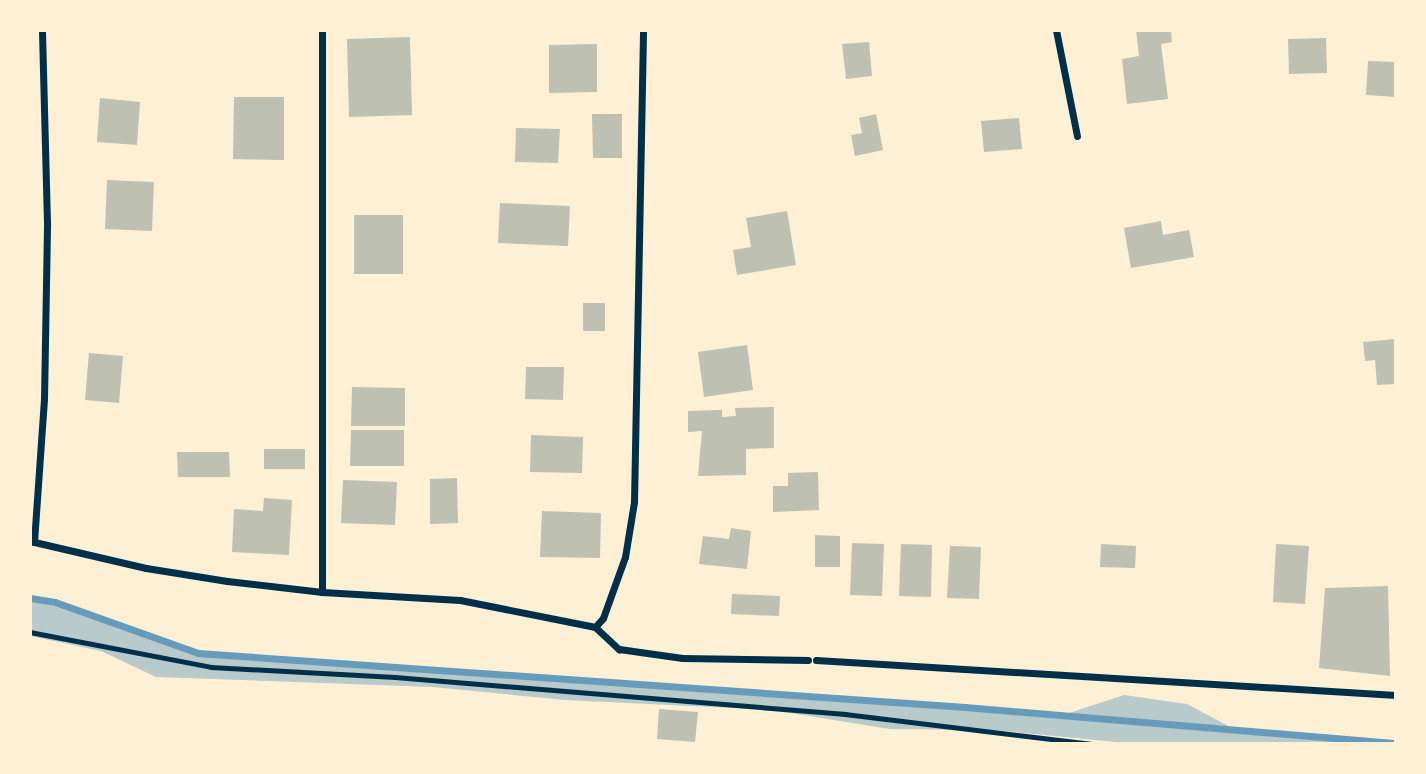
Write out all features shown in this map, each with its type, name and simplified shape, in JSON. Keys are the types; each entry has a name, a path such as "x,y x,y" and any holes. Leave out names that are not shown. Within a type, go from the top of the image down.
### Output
{"street":[{"path":"42,30 47,223 44,399 32,541 146,568 323,592 460,600 595,627 618,649 682,658 812,660 1396,695"},
{"path":"322,30 323,592"},
{"path":"595,627 603,618 625,557 634,502 643,30"},
{"path":"1056,30 1077,136"}],"path":[{"path":"30,632 211,667 395,677 845,714 1092,744"}],"shaded area":[{"path":"30,598 55,602 198,653 1063,715 1124,695 1187,704 1236,730 1358,740 1349,744 1136,744 994,730 890,729 772,710 565,700 433,687 156,677 101,651 30,636"}],"building":[{"path":"1136,30 1171,30 1172,42 1161,44 1168,99 1127,104 1122,59 1139,56"},
{"path":"410,37 412,115 349,117 347,39"},
{"path":"1326,38 1327,73 1289,74 1288,39"},
{"path":"869,42 872,76 846,79 842,44"},
{"path":"597,44 597,92 549,93 549,45"},
{"path":"1368,61 1396,62 1396,97 1366,95"},
{"path":"234,97 284,97 284,160 233,159"},
{"path":"100,98 140,102 137,145 97,142"},
{"path":"592,114 622,114 622,158 593,158"},
{"path":"876,114 883,150 855,156 851,135 862,133 859,118"},
{"path":"1019,118 1022,149 984,152 981,121"},
{"path":"516,128 560,129 558,163 515,162"},
{"path":"107,180 154,182 152,231 105,229"},
{"path":"500,203 570,206 568,246 498,243"},
{"path":"787,211 796,265 737,275 733,250 751,247 746,218"},
{"path":"354,215 403,215 403,274 354,274"},
{"path":"1161,221 1163,235 1189,230 1194,257 1131,268 1124,228"},
{"path":"583,303 605,303 605,331 583,331"},
{"path":"1396,339 1396,384 1377,385 1375,360 1365,361 1363,342"},
{"path":"747,345 753,390 704,397 698,352"},
{"path":"89,353 123,356 119,403 85,400"},
{"path":"526,367 564,367 563,400 525,399"},
{"path":"352,387 405,388 405,426 351,426"},
{"path":"774,407 774,448 746,449 746,475 698,476 702,431 688,432 688,411 722,410 722,417 736,416 735,408"},
{"path":"351,430 404,430 404,466 350,466"},
{"path":"531,435 583,437 582,473 530,472"},
{"path":"264,449 305,449 305,469 264,469"},
{"path":"177,452 229,452 230,477 178,477"},
{"path":"818,472 819,510 773,512 773,486 788,486 788,473"},
{"path":"457,478 458,523 430,524 430,479"},
{"path":"343,480 397,482 395,525 341,523"},
{"path":"264,498 292,500 289,555 232,552 234,509 263,511"},
{"path":"542,511 601,513 600,558 540,557"},
{"path":"731,528 751,531 747,569 699,564 703,536 729,539"},
{"path":"815,535 840,536 840,567 815,567"},
{"path":"852,543 884,544 882,596 850,595"},
{"path":"901,544 932,545 931,597 899,596"},
{"path":"1101,544 1136,546 1135,568 1100,567"},
{"path":"1276,544 1309,546 1305,604 1273,602"},
{"path":"950,546 981,547 979,599 947,598"},
{"path":"1388,586 1390,676 1319,668 1325,588"},
{"path":"732,594 780,596 779,616 731,614"},
{"path":"659,709 698,712 695,742 657,739"}],"waterway":[{"path":"30,598 55,602 198,653 965,707 1396,743"}]}
